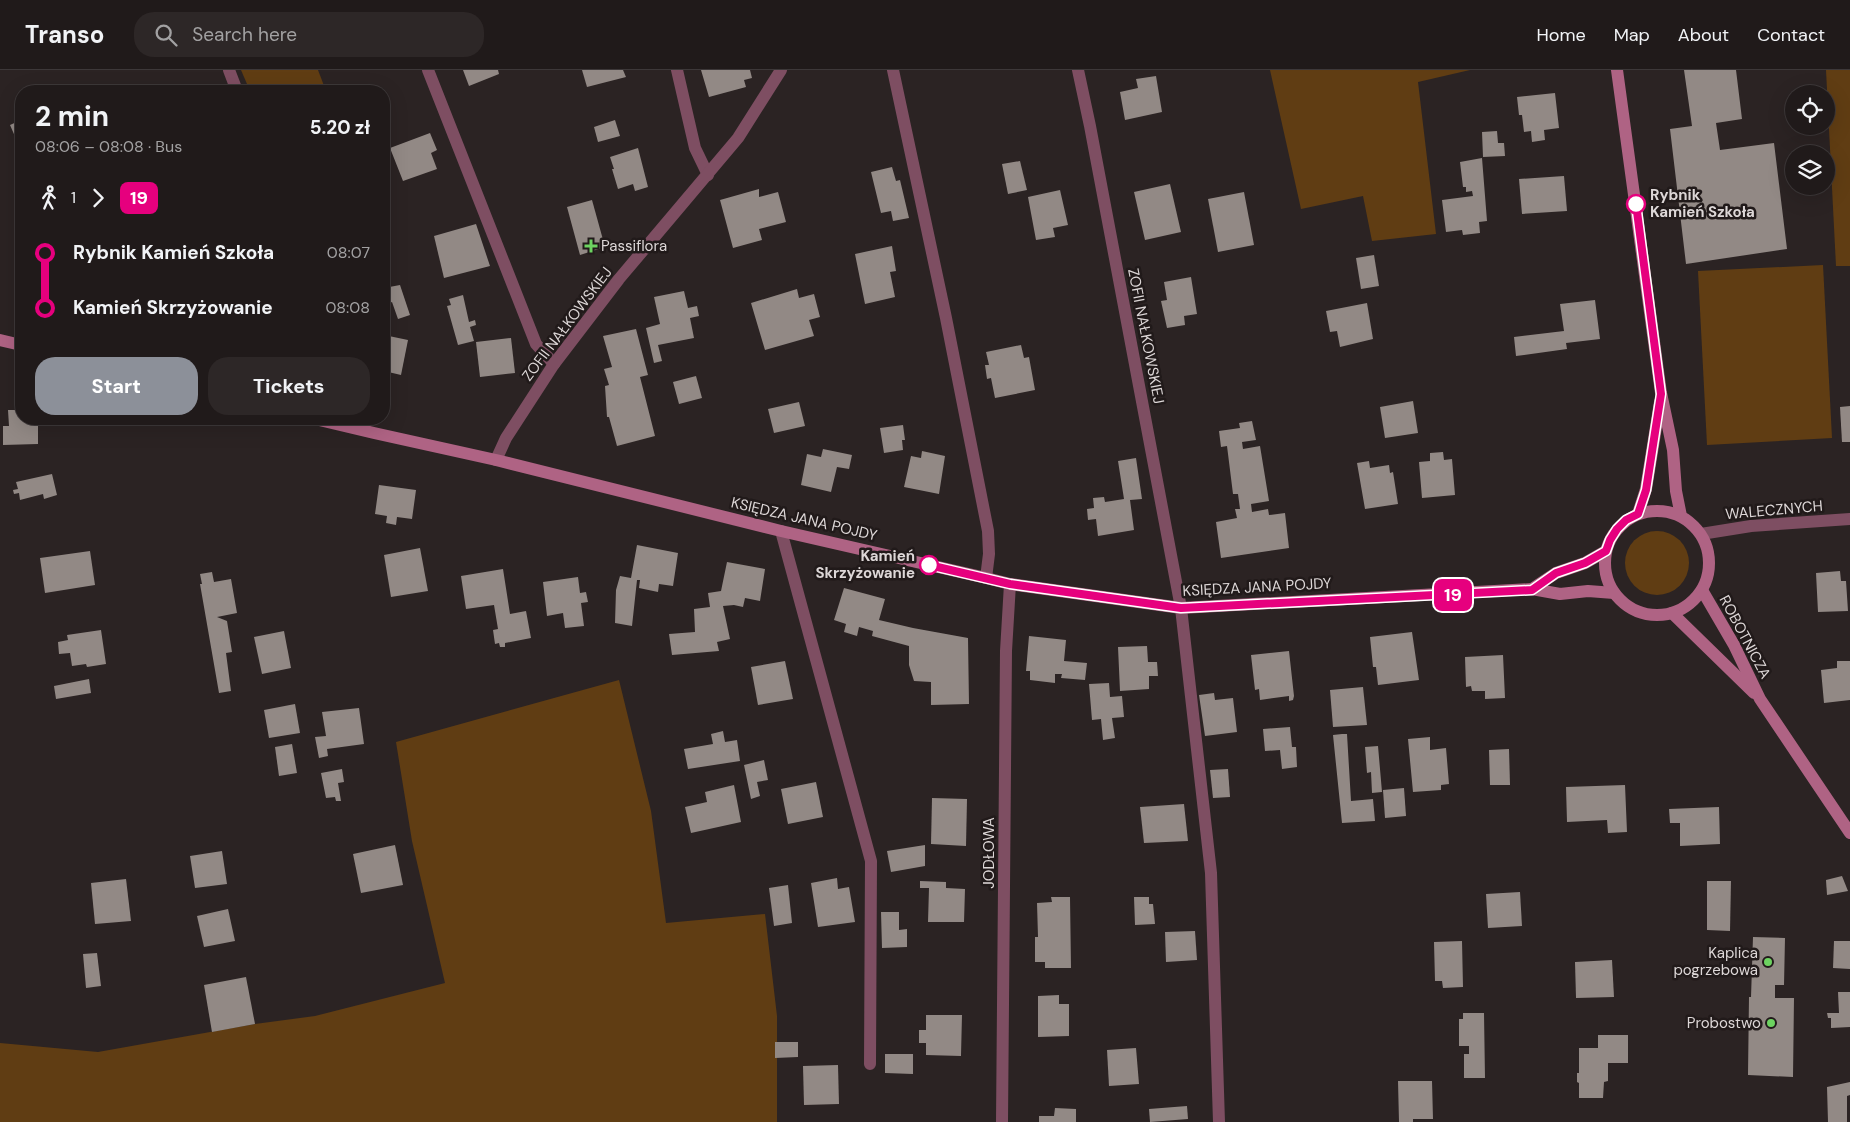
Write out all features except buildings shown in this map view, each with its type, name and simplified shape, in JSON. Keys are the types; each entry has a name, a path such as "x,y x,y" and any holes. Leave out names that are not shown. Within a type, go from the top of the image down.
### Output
{"street":[{"path":"229,70 235,85"},
{"path":"428,70 536,344 554,364"},
{"path":"677,70 695,148 708,175"},
{"name":"ZOFII NAŁKOWSKIEJ","path":"496,460 506,438 554,364 620,279 708,175 755,114 781,70"},
{"path":"893,70 946,318 988,532 989,554 986,578"},
{"name":"ZOFII NAŁKOWSKIEJ","path":"1078,70 1094,145 1181,608 1211,873 1219,1122"},
{"path":"1617,70 1661,394 1673,450 1676,491 1681,516"},
{"path":"0,340 15,344"},
{"path":"1638,514 1646,490 1661,394"},
{"name":"KSIĘDZA JANA POJDY","path":"356,425 781,531 1010,584 1181,608 1532,590 1560,594 1614,592"},
{"path":"1655,510 1681,516 1701,534 1707,547 1709,562 1702,590 1689,604 1672,613 1656,615 1640,612 1625,604 1614,592 1606,573 1606,551 1610,540 1626,520 1638,514 1655,510"},
{"name":"WALECZNYCH","path":"1701,534 1751,526 1850,519"},
{"path":"781,531 871,861 870,1064"},
{"path":"1532,590 1556,573 1585,563 1606,551"},
{"name":"JODŁOWA","path":"1002,1122 1006,651 1010,584"},
{"name":"ROBOTNICZA","path":"1702,590 1734,645 1760,699 1850,833"},
{"name":"ROBOTNICZA","path":"1672,613 1760,699"}],"shaded area":[{"path":"241,70 318,70 324,85 247,85"},
{"path":"1270,70 1470,70 1418,82 1436,234 1372,241 1363,196 1301,209"},
{"path":"1826,70 1850,70 1850,266 1836,266 1832,195 1835,195 1835,145 1830,145 1829,135 1835,135 1835,85 1827,85"},
{"path":"1823,265 1832,438 1707,445 1698,271"},
{"path":"1657,531 1669,534 1680,540 1686,551 1689,563 1686,575 1680,586 1669,592 1657,595 1645,592 1634,586 1628,575 1625,563 1628,551 1634,540 1645,534"},
{"path":"619,680 651,811 666,923 765,914 777,1016 777,1122 0,1122 0,1043 98,1052 255,1024 315,1016 445,983 412,841 396,742"}],"bus line":[{"name":"19","path":"929,565 1010,584 1181,608 1532,590 1556,573 1593,559 1606,551 1617,529 1626,520 1638,514 1646,490 1661,394 1636,204"}],"place":[{"name":"Rybnik Kamień Szkoła","path":"1636,204"},
{"name":"Passiflora","path":"591,246"},
{"name":"Kamień Skrzyżowanie","path":"929,565"},
{"name":"Kaplica pogrzebowa","path":"1768,962"},
{"name":"Probostwo","path":"1771,1023"}]}
